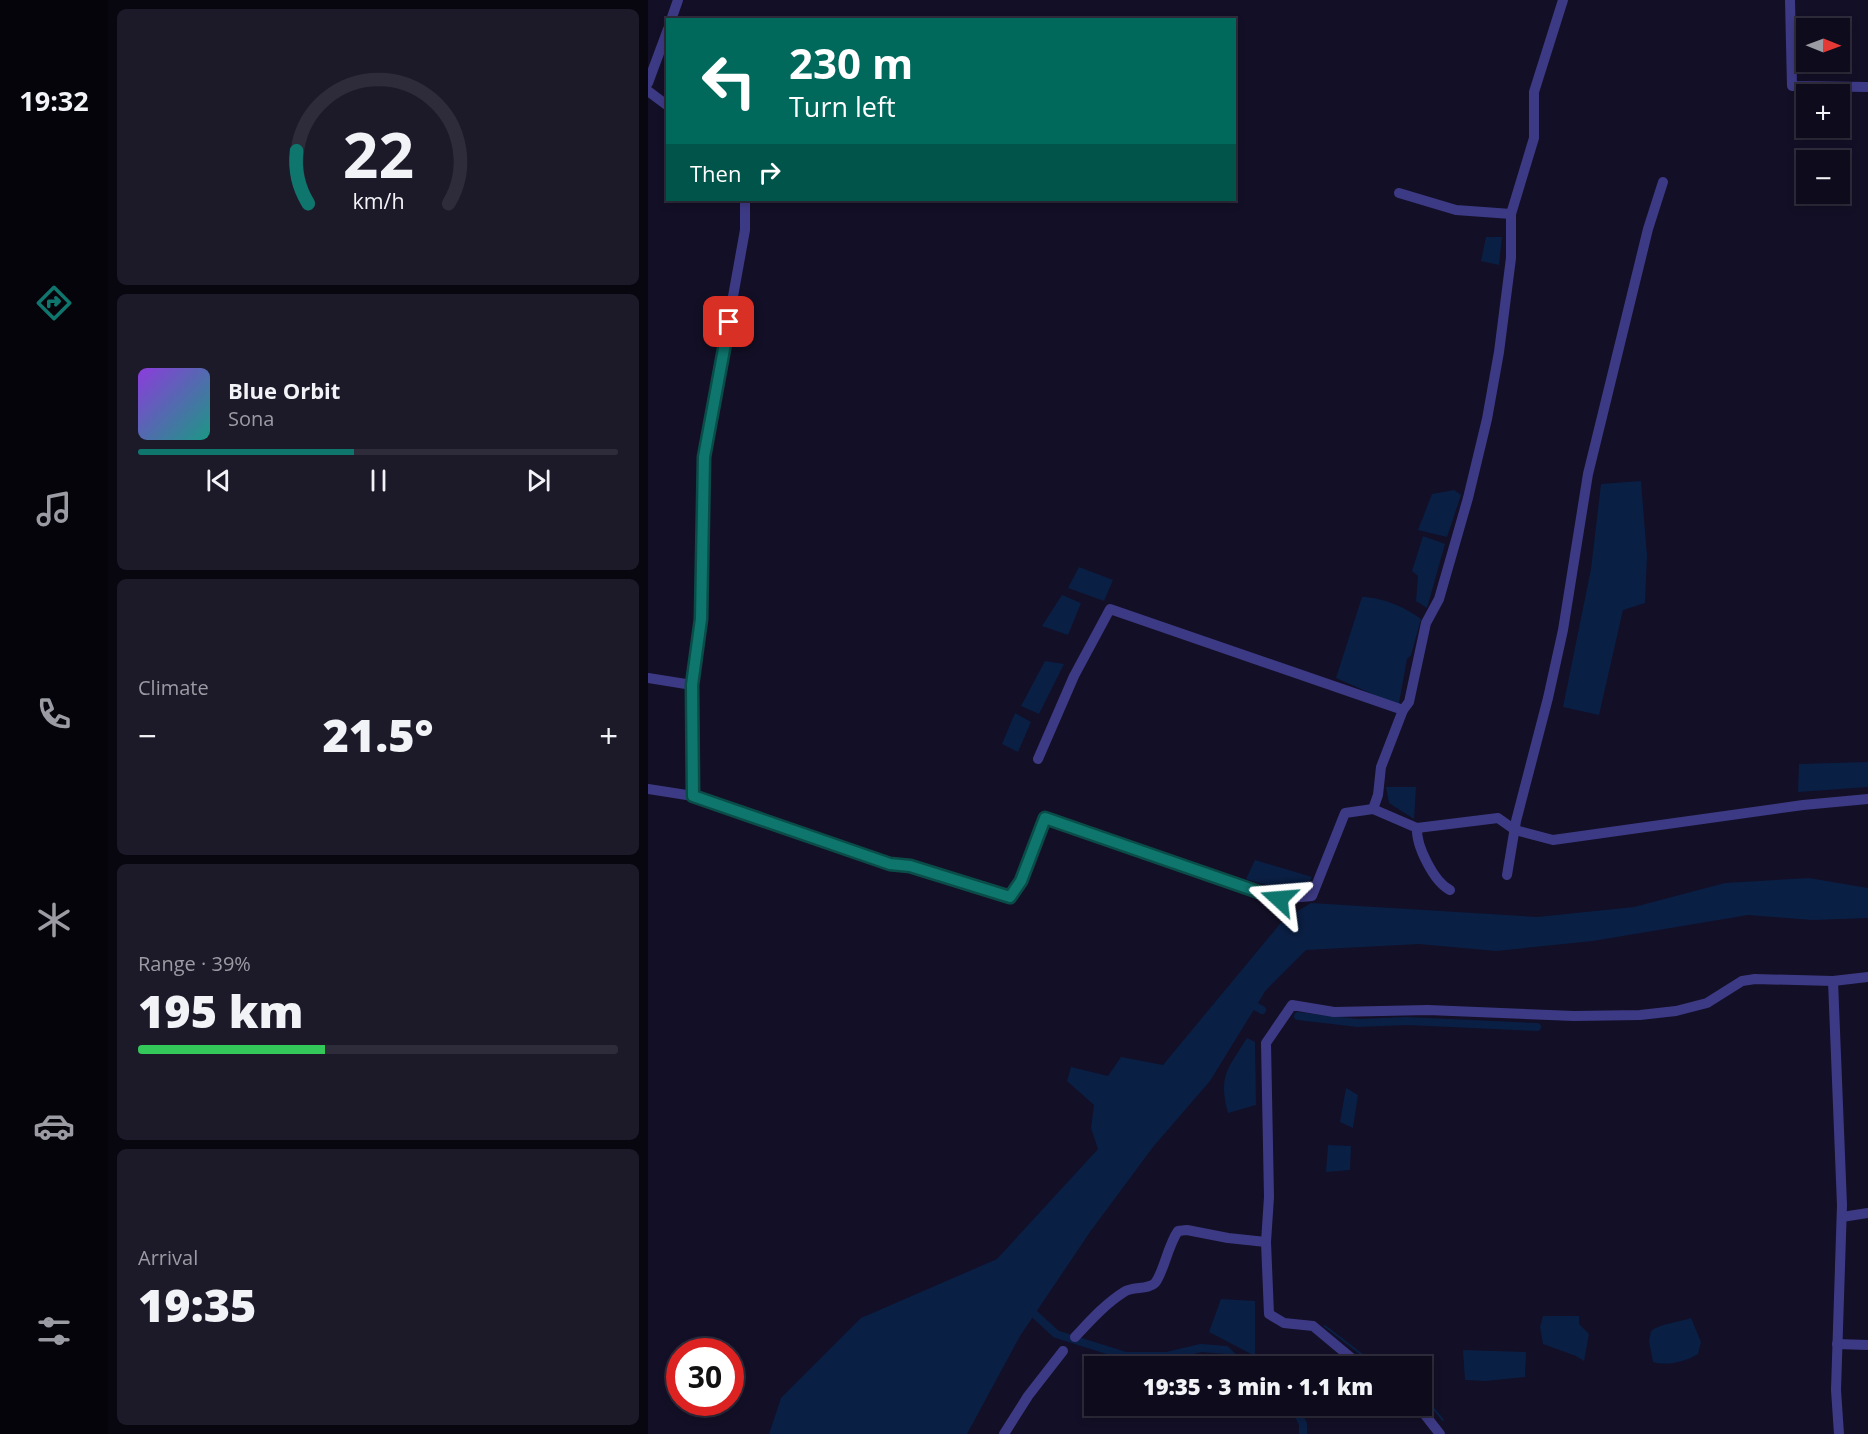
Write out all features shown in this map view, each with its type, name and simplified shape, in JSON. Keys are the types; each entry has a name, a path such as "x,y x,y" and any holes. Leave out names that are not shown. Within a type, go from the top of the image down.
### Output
{"street":[{"path":"672,18 678,0"},
{"path":"1373,809 1378,795 1381,767 1403,710 1409,702 1426,623 1439,598 1468,498 1487,419 1499,352 1511,258 1511,214 1534,138 1534,92 1563,0"},
{"path":"1790,0 1792,86 1868,87"},
{"path":"648,83 666,34"},
{"path":"648,91 666,104"},
{"path":"1508,875 1515,830 1563,630 1588,474 1648,229 1663,182"},
{"path":"1399,193 1456,210 1511,214"},
{"path":"693,796 692,685 701,619 704,457 745,230 745,201"},
{"path":"1038,759 1074,676 1110,609 1403,710"},
{"path":"648,678 692,685"},
{"path":"648,789 693,796 890,864 910,866 1010,897 1021,881 1045,818 1279,899 1312,896 1345,813 1373,809 1417,828 1498,818 1515,830 1553,840 1792,807 1868,800"},
{"path":"1417,828 1417,835 1429,867 1442,886 1450,890"},
{"path":"1350,1356 1313,1326 1284,1323 1269,1314 1266,1242 1269,1197 1266,1043 1292,1005 1334,1012 1428,1010 1574,1016 1640,1016 1676,1011 1707,1003 1742,981 1755,978 1833,981 1868,977"},
{"path":"1833,981 1842,1217 1836,1390 1839,1434"},
{"path":"1842,1217 1868,1213"},
{"path":"1075,1337 1102,1309 1126,1290 1152,1286 1157,1281 1170,1244 1178,1232 1187,1230 1266,1242"},
{"path":"1837,1344 1868,1345"},
{"path":"1004,1434 1028,1396 1063,1351"},
{"path":"1426,1416 1440,1434"}],"water":[{"path":"1486,237 1502,237 1499,265 1481,261"},
{"path":"1641,481 1647,556 1645,603 1623,610 1599,715 1563,707 1591,569 1601,484"},
{"path":"1454,490 1461,495 1447,537 1418,530 1432,494"},
{"path":"1423,536 1445,544 1427,608 1416,601 1418,576 1412,571"},
{"path":"1079,567 1113,580 1104,601 1068,588"},
{"path":"1062,595 1081,603 1068,635 1042,626"},
{"path":"1362,597 1393,604 1421,619 1411,655 1407,659 1399,703 1395,704 1336,678"},
{"path":"1045,661 1064,664 1039,714 1021,706"},
{"path":"1015,713 1031,722 1018,752 1002,744"},
{"path":"1868,762 1868,787 1798,792 1799,764"},
{"path":"1386,787 1416,787 1414,819 1389,803"},
{"path":"1255,860 1312,877 1305,889 1285,891 1246,879"},
{"path":"1809,878 1868,888 1868,918 1812,920 1748,915 1593,941 1496,951 1419,944 1306,950 1266,990 1210,1081 1153,1147 1090,1232 1020,1336 967,1434 769,1434 781,1398 861,1318 997,1259 1098,1149 1091,1128 1094,1105 1067,1081 1071,1067 1108,1076 1121,1057 1163,1065 1284,919 1311,903 1537,917 1634,907 1725,883"},
{"path":"1247,1038 1255,1042 1256,1105 1228,1113 1224,1090 1227,1073"},
{"path":"1346,1088 1358,1095 1353,1128 1340,1122"},
{"path":"1328,1145 1351,1146 1350,1170 1326,1172"},
{"path":"1221,1299 1255,1301 1255,1356 1209,1332"},
{"path":"1543,1316 1579,1316 1579,1324 1589,1334 1584,1361 1543,1344 1540,1327"},
{"path":"1691,1318 1701,1342 1698,1354 1676,1362 1664,1364 1653,1362 1649,1341 1651,1331"},
{"path":"1463,1350 1526,1352 1525,1377 1485,1381 1465,1380"}],"waterway":[{"path":"1248,1002 1262,1010"},
{"path":"1298,1016 1358,1023 1407,1021 1537,1027"},
{"path":"1028,1308 1056,1334 1126,1356"},
{"path":"1325,1326 1364,1356"},
{"path":"1167,1356 1201,1348 1226,1350 1232,1356"},
{"path":"1432,1407 1443,1420"},
{"path":"1299,1416 1303,1424 1303,1434"}],"route":[{"path":"729,322 704,457 701,619 692,685 693,796 890,864 910,866 1010,897 1021,881 1045,818 1279,899"}]}
